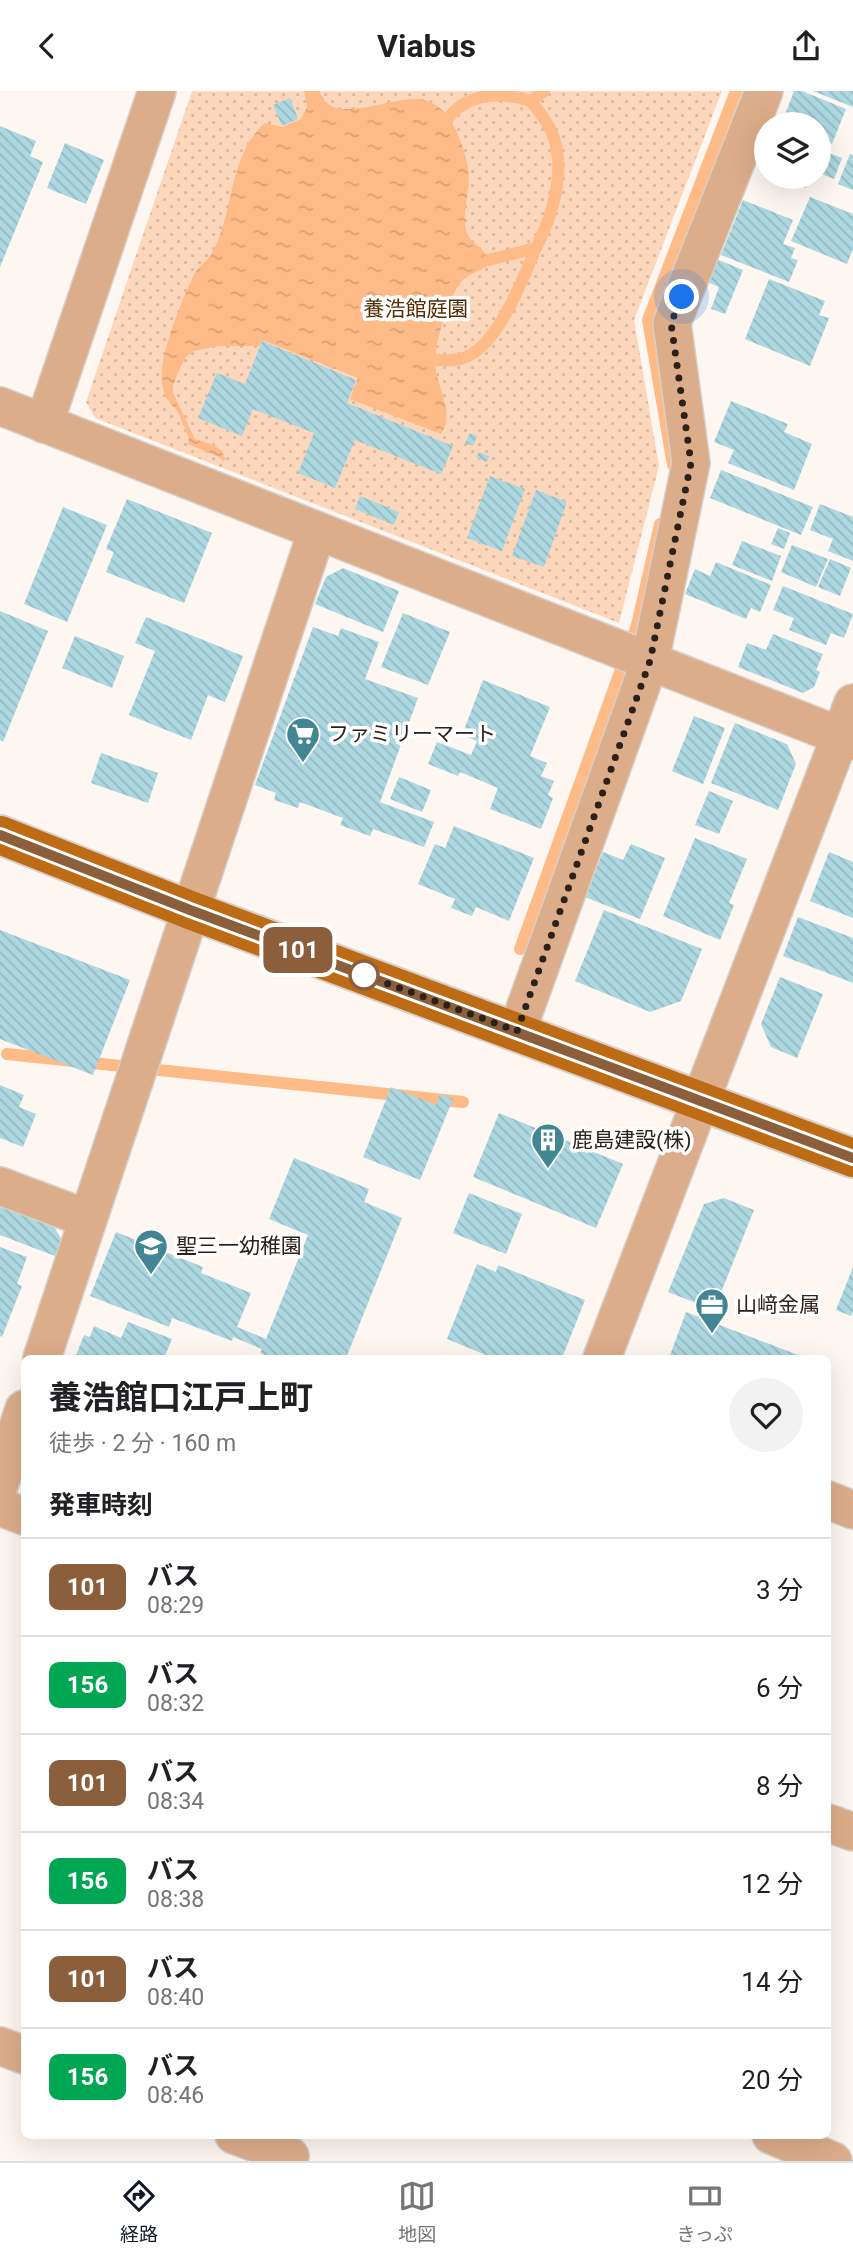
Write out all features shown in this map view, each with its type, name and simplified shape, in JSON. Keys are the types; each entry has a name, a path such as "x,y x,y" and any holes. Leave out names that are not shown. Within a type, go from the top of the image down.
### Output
{"main road":[{"path":"0,835 190,910 853,1158"}],"street":[{"path":"44,424 157,91"},
{"path":"517,1031 691,463 671,323 764,91"},
{"path":"0,406 633,655 849,727 722,1043 603,1355"},
{"path":"43,1355 317,531"},
{"path":"0,1186 88,1219"},
{"path":"0,1483 21,1418"},
{"path":"831,1501 853,1510"},
{"path":"0,1507 21,1515"},
{"path":"831,1824 853,1832"},
{"path":"248,2139 292,2151"},
{"path":"781,2139 833,2161"}],"green space":[{"name":"養浩館庭園","path":"192,91 722,91 634,320 659,466 619,623 95,418 86,402"}],"water":[{"path":"304,91 319,91 328,104 340,109 411,99 429,101 439,107 453,125 463,147 469,175 466,231 486,254 488,266 469,275 460,283 442,326 435,362 446,411 445,427 441,434 350,399 358,378 262,340 259,346 218,346 193,351 185,358 172,388 195,439 219,448 224,455 223,461 188,444 189,438 179,414 164,392 163,361 174,322 190,284 197,269 211,255 219,239 244,152 265,123 283,127 301,119 307,107"}],"building":[{"path":"794,91 802,91 846,109 832,144 831,112 786,112"},
{"path":"813,91 853,91 853,107"},
{"path":"290,98 298,119 282,126 273,105"},
{"path":"0,126 36,141 30,156 43,162 0,267"},
{"path":"65,143 104,160 86,204 47,188"},
{"path":"831,154 842,158 834,179 831,178"},
{"path":"850,154 853,156 853,190 838,184"},
{"path":"810,197 853,214 853,249 847,264 791,241"},
{"path":"743,200 793,220 783,244 795,248 791,258 798,260 789,282 721,255"},
{"path":"714,258 743,270 725,314 711,309 719,287 705,281"},
{"path":"769,279 825,301 819,315 829,318 810,366 745,339"},
{"path":"262,341 356,380 347,403 453,446 441,474 355,440 335,488 298,473 314,433 253,409 242,436 198,418 217,373 245,384"},
{"path":"731,401 788,424 784,432 812,444 794,490 728,463 734,450 714,442"},
{"path":"470,433 477,436 473,446 465,443"},
{"path":"479,452 489,456 487,462 476,457"},
{"path":"721,470 813,507 801,535 710,498"},
{"path":"490,476 525,489 502,551 467,538"},
{"path":"536,490 567,502 544,567 512,556"},
{"path":"360,496 399,512 394,525 355,509"},
{"path":"127,499 212,533 184,603 106,572 114,552 106,549"},
{"path":"820,504 853,517 853,561 828,551 833,539 810,530"},
{"path":"63,507 107,525 67,622 24,604"},
{"path":"778,528 790,533 784,549 771,544"},
{"path":"742,541 781,556 772,581 732,565"},
{"path":"792,545 828,559 816,587 781,572"},
{"path":"830,559 851,568 840,596 818,587"},
{"path":"716,562 771,585 760,612 751,608 746,619 685,594 695,569 710,576"},
{"path":"343,568 399,591 383,632 315,604 326,577"},
{"path":"783,586 853,614 844,638 831,633 826,645 789,630 794,618 773,610"},
{"path":"0,611 48,631 3,742 0,740"},
{"path":"403,613 450,632 428,685 381,667"},
{"path":"146,617 243,656 225,702 208,695 191,740 129,715 155,651 135,643"},
{"path":"313,627 338,636 341,628 379,642 365,679 418,698 380,802 434,822 424,847 373,829 370,836 340,825 343,818 300,802 298,808 274,800 276,793 255,785"},
{"path":"773,634 823,654 816,670 820,672 814,687 803,693 738,667 747,643 766,650"},
{"path":"75,636 124,656 112,688 62,668"},
{"path":"483,680 550,707 530,756 547,763 541,776 554,781 548,795 553,798 541,829 490,809 498,788 460,772 458,776 428,764 437,742 471,755 477,741 462,735"},
{"path":"694,716 725,728 703,784 672,771"},
{"path":"735,723 787,744 796,764 778,810 711,783"},
{"path":"101,753 158,773 148,803 91,783"},
{"path":"399,777 431,790 422,812 390,799"},
{"path":"709,791 733,801 719,834 695,825"},
{"path":"454,826 534,858 509,921 476,907 472,916 451,908 455,899 418,884 435,844 445,848"},
{"path":"695,838 747,859 729,903 734,905 720,940 663,916"},
{"path":"631,844 665,858 640,919 585,897 603,852 623,860"},
{"path":"829,852 853,862 853,918 810,901"},
{"path":"604,910 702,949 681,1001 650,1012 575,981"},
{"path":"798,917 853,938 853,983 783,956"},
{"path":"0,930 130,980 93,1075 0,1039"},
{"path":"780,977 823,994 797,1058 771,1047 761,1024"},
{"path":"0,1085 24,1095 19,1107 36,1114 23,1147 0,1138"},
{"path":"391,1087 436,1105 440,1094 453,1099 420,1180 363,1157"},
{"name":"鹿島建設(株)","path":"499,1113 623,1164 596,1228 473,1177"},
{"path":"294,1158 369,1189 364,1202 402,1218 347,1355 265,1355 260,1353 262,1349 233,1337 232,1341 172,1318 169,1327 90,1296 116,1232 203,1267 201,1273 251,1293 237,1327 266,1339 308,1235 269,1219"},
{"path":"469,1193 522,1214 506,1254 453,1233"},
{"path":"724,1198 754,1210 714,1310 668,1292 704,1204"},
{"path":"0,1206 54,1227 62,1240 55,1256 0,1235"},
{"path":"0,1247 27,1257 17,1284 22,1286 2,1337 0,1336"},
{"path":"477,1264 496,1272 498,1265 585,1300 563,1355 486,1355 447,1339"},
{"path":"853,1267 853,1311 851,1316 836,1310"},
{"name":"山﨑金属","path":"686,1312 798,1355 670,1355"},
{"path":"128,1322 172,1339 165,1355 76,1355 84,1335 90,1337 94,1326 121,1338"}],"waterway":[{"path":"489,260 536,248 548,221 558,177 556,147 548,124 531,101 544,91"},
{"path":"673,465 648,320 736,91"},
{"path":"449,117 466,103 487,96 509,96 531,101"},
{"path":"435,360 464,358 493,334 518,291 536,248"},
{"path":"520,949 637,625 660,524"},
{"path":"7,1054 463,1102"}],"bus line":[{"name":"101","path":"0,835 190,910 853,1158"}],"place":[{"name":"ファミリーマート","path":"303,764"},
{"name":"鹿島建設(株)","path":"548,1170"},
{"name":"聖三一幼稚園","path":"151,1276"},
{"name":"山﨑金属","path":"712,1335"}],"route":[{"path":"364,975 517,1031 650,661 691,463 671,323 682,297"}]}
